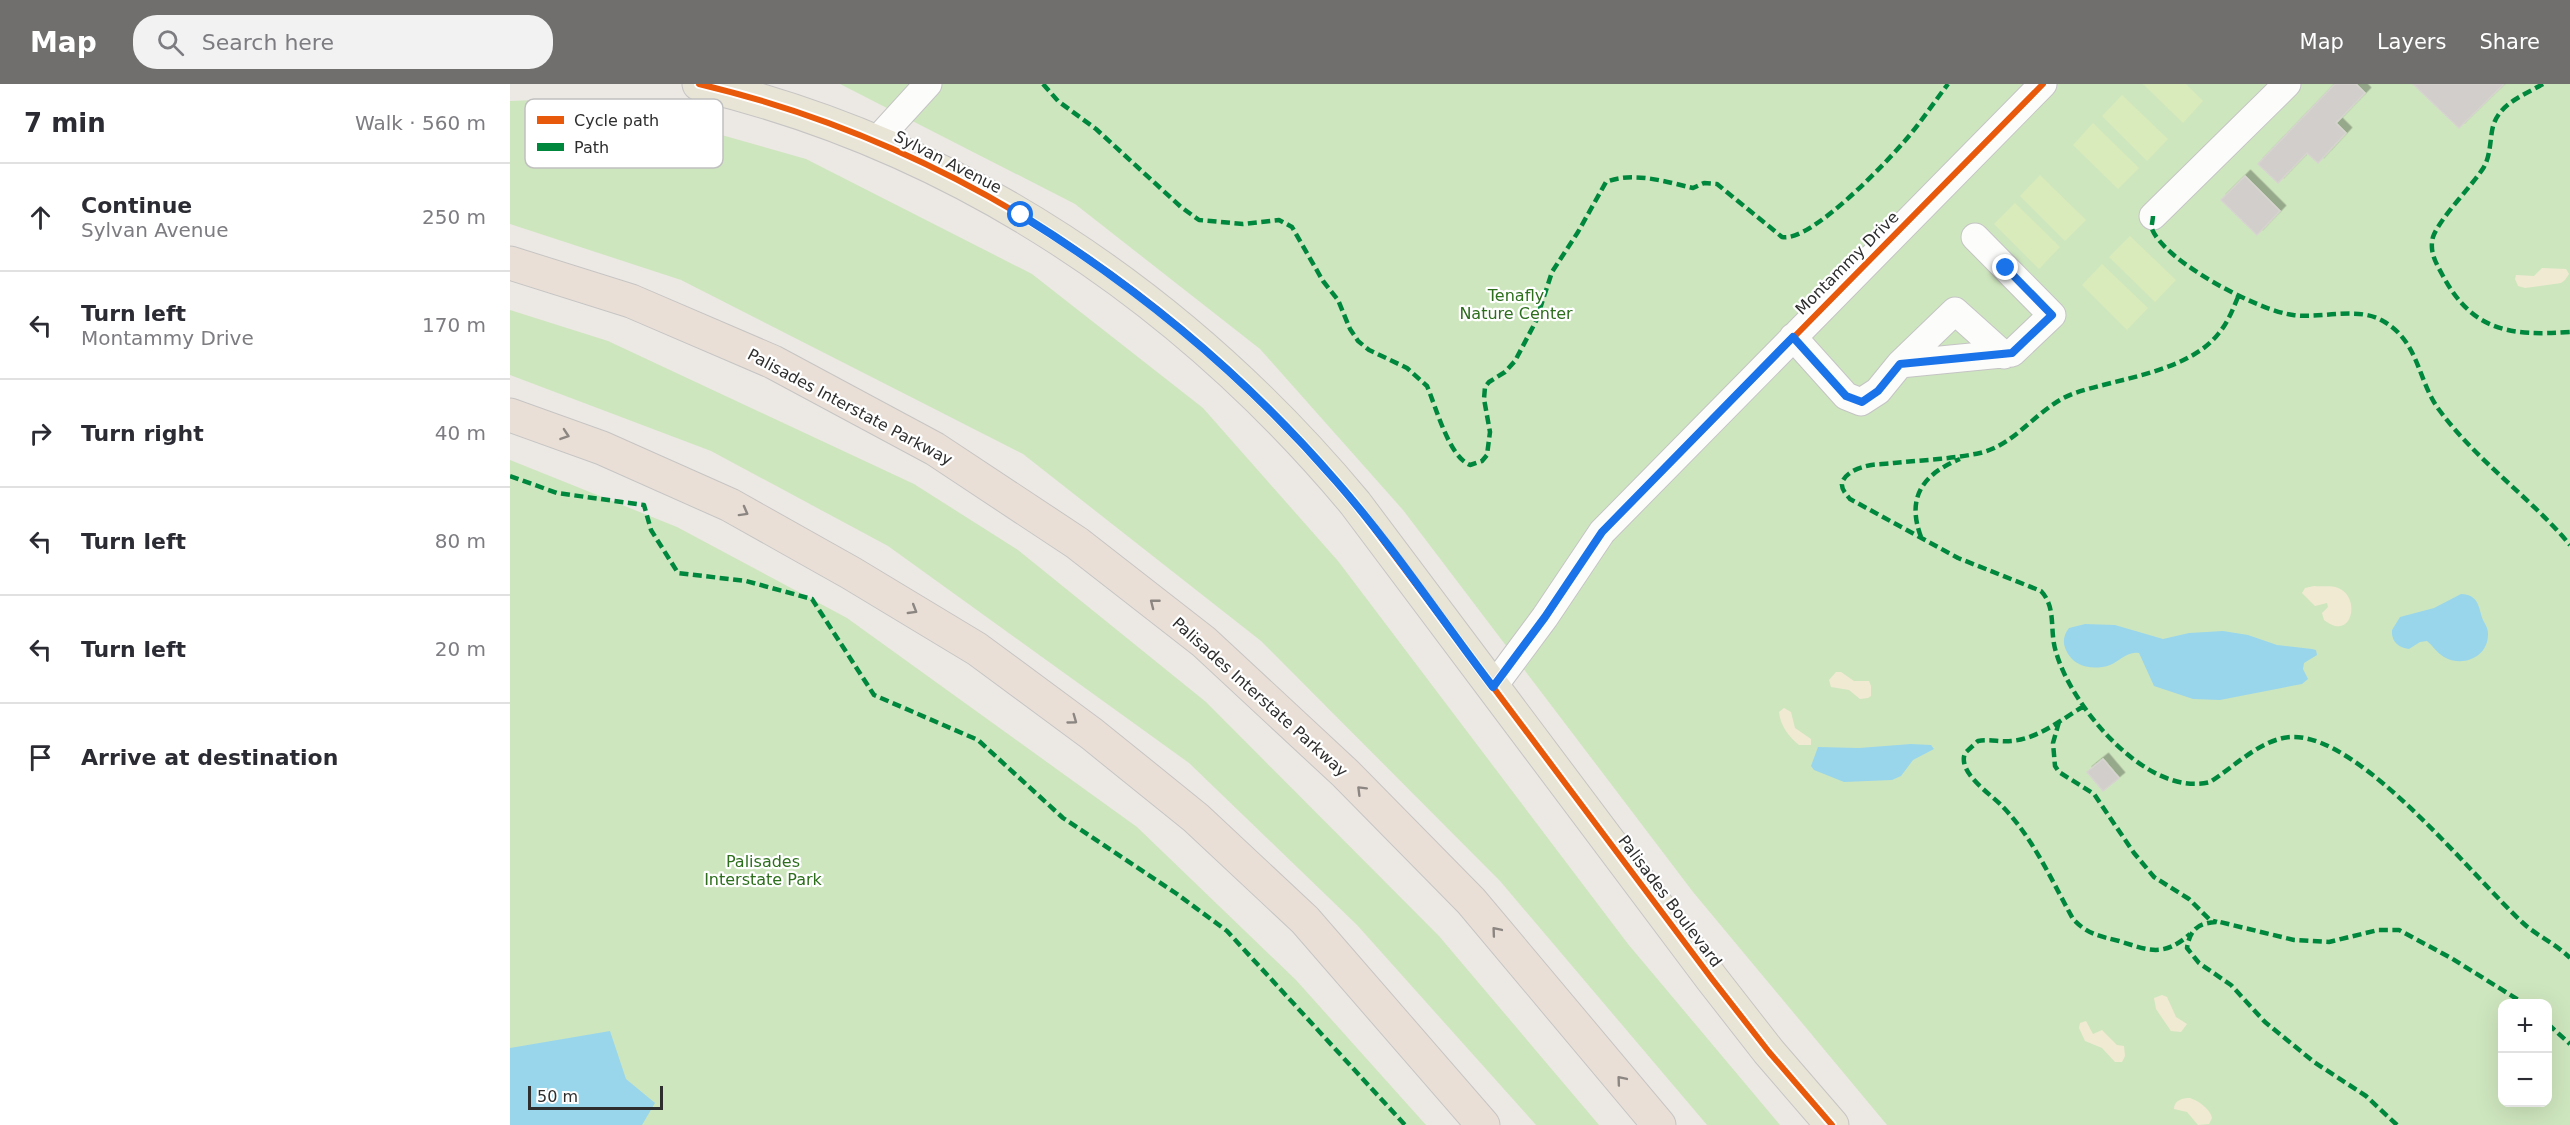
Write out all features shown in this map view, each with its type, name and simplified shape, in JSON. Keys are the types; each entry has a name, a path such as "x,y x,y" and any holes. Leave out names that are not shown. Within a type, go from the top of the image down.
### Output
{"highway":[{"name":"Palisades Interstate Parkway","path":"510,263 631,301 773,362 935,449 1077,543 1204,642 1345,773 1471,901 1659,1125"},
{"path":"510,415 602,447 730,505 851,573 977,649 1092,734 1196,818 1297,912 1483,1125"}],"main road":[{"name":"Sylvan Avenue","path":"699,84 783,106 876,141 970,186 1055,236 1134,290 1209,352 1278,418 1337,482 1386,543 1493,687"},
{"name":"Palisades Boulevard","path":"1493,687 1725,995 1832,1125"}],"street":[{"path":"876,141 928,84"},
{"name":"Montammy Drive","path":"1493,687 1545,617 1602,532 2043,84"},
{"path":"2152,216 2287,84"},
{"path":"1900,364 2012,353 2052,315 1975,237"},
{"path":"1793,337 1846,396 1862,402 1878,391 1900,364 1955,311 2004,355"}],"green space":[{"name":"Tenafly Nature Center","path":"840,84 2570,84 2570,1125 1887,1125 1693,892 1403,510 1260,349 1075,204"},
{"path":"2143,84 2186,84 2203,101 2183,123"},
{"path":"2122,95 2168,139 2147,161 2102,116"},
{"path":"525,100 525,168 723,168 723,135 806,159 1032,274 1203,408 1338,561 1628,944 1780,1125 1707,1125 1500,881 1261,641 1023,454 681,280 510,224 510,101"},
{"path":"2093,123 2139,168 2118,189 2073,145"},
{"path":"2040,175 2086,220 2065,241 2020,196"},
{"path":"2015,203 2060,247 2039,269 1994,224"},
{"path":"2130,236 2176,280 2155,302 2109,257"},
{"path":"2102,264 2148,308 2127,330 2082,285"},
{"path":"510,310 608,341 914,484 1018,550 1206,702 1439,936 1599,1125 1536,1125 1357,925 1189,763 888,546 711,451 510,375"},
{"name":"Palisades Interstate Park","path":"510,460 677,527 847,618 1137,827 1296,980 1426,1125 510,1125"}],"sand":[{"path":"2542,268 2566,269 2569,274 2561,283 2525,288 2518,286 2516,275 2534,276"},
{"path":"2335,587 2345,593 2350,600 2351,608 2351,616 2347,622 2342,626 2334,626 2324,620 2322,613 2328,607 2327,603 2315,606 2302,593 2305,588"},
{"path":"1836,672 1841,672 1854,681 1869,681 1871,696 1860,699 1849,690 1831,687 1829,680"},
{"path":"1784,708 1791,712 1795,728 1811,739 1811,745 1799,745 1783,726 1779,712"},
{"path":"2162,995 2167,997 2176,1017 2187,1024 2181,1032 2171,1031 2156,1009 2154,998"},
{"path":"2086,1021 2093,1034 2102,1030 2117,1045 2124,1046 2125,1056 2122,1062 2115,1062 2102,1048 2085,1041 2079,1028 2080,1023"},
{"path":"2190,1098 2207,1109 2212,1118 2209,1124 2198,1125 2187,1112 2174,1109 2177,1102"}],"water":[{"path":"2461,594 2475,599 2488,629 2487,641 2480,654 2467,661 2451,660 2427,641 2420,642 2409,649 2394,641 2392,630 2400,617 2434,608"},
{"path":"2085,624 2115,625 2163,639 2189,633 2223,631 2248,635 2277,645 2316,650 2317,655 2304,663 2303,669 2308,679 2302,684 2220,700 2193,699 2154,686 2139,653 2131,653 2110,665 2097,668 2084,666 2073,660 2065,647 2065,635 2069,628"},
{"path":"1911,744 1931,745 1934,749 1913,760 1901,776 1892,780 1844,782 1814,770 1811,766 1818,747 1859,748"},
{"path":"610,1031 626,1079 655,1103 642,1125 510,1125 510,1048"}],"building":[{"path":"2335,84 2356,84 2365,93 2336,123 2346,133 2318,163 2307,153 2278,183 2258,164"},
{"path":"2413,84 2504,84 2459,128"},
{"path":"2245,176 2280,211 2257,235 2221,200"},
{"path":"2103,759 2119,778 2103,791 2087,772"}],"marked path":[{"path":"1043,84 1058,101 1096,129 1181,207 1199,220 1243,224 1279,220 1292,227 1323,281 1338,300 1350,329 1358,341 1369,350 1407,368 1427,386 1450,442 1462,460 1470,465 1482,461 1487,455 1490,432 1484,399 1485,387 1515,361 1536,321 1552,272 1606,182 1639,177 1693,188 1704,183 1717,184 1782,237 1795,235 1830,214 1868,180 1909,136 1948,84"},
{"path":"2543,84 2511,102 2499,114 2494,122 2486,163 2436,230 2432,248 2438,267 2455,295 2467,309 2481,319 2512,331 2570,332"},
{"path":"2153,216 2152,229 2160,242 2175,256 2215,283 2258,305 2278,312 2304,316 2362,314 2383,321 2395,330 2411,351 2432,399 2440,411 2471,447 2570,545"},
{"path":"2238,297 2228,320 2219,333 2190,357 2152,372 2075,393 2050,407 2006,442 1980,453 1867,466 1847,475 1842,483 1843,489 1850,499 1958,558 2041,591 2051,612 2054,644 2064,674 2095,721 2115,743 2138,762 2161,776 2186,783 2210,782 2260,747 2282,738 2293,737 2321,743 2351,759 2383,783 2415,812 2523,923 2570,958"},
{"path":"1921,537 1916,510 1921,489 1936,472 1960,459"},
{"path":"510,476 557,493 644,505 651,530 678,573 746,581 812,599 874,695 978,740 1063,818 1177,894 1227,931 1405,1125"},
{"path":"2084,706 2031,737 2011,741 1978,741 1965,753 1966,768 1976,783 2003,807 2024,832 2073,919 2083,928 2099,936 2155,950 2172,946 2190,934"},
{"path":"2059,722 2053,743 2055,766 2059,772 2094,794 2134,853 2154,877 2189,899 2210,920 2217,922"},
{"path":"2397,1125 2366,1096 2314,1062 2265,1022 2231,985 2199,963 2187,948 2193,931 2207,923 2220,922 2294,940 2329,942 2378,930 2399,930 2451,958 2517,999"},
{"path":"2552,1028 2570,1044"}],"cycle path":[{"path":"699,84 795,111 888,147 976,190 1061,240 1141,297 1217,360 1288,429 1355,503 1712,979 1769,1052 1832,1125"},
{"path":"1493,687 1545,617 1602,532 2043,84"}],"route":[{"path":"1021,215 1124,283 1197,341 1261,401 1355,503 1493,687 1545,617 1602,532 1793,337 1846,396 1862,402 1878,391 1900,364 2012,353 2052,315 2006,268"}]}
